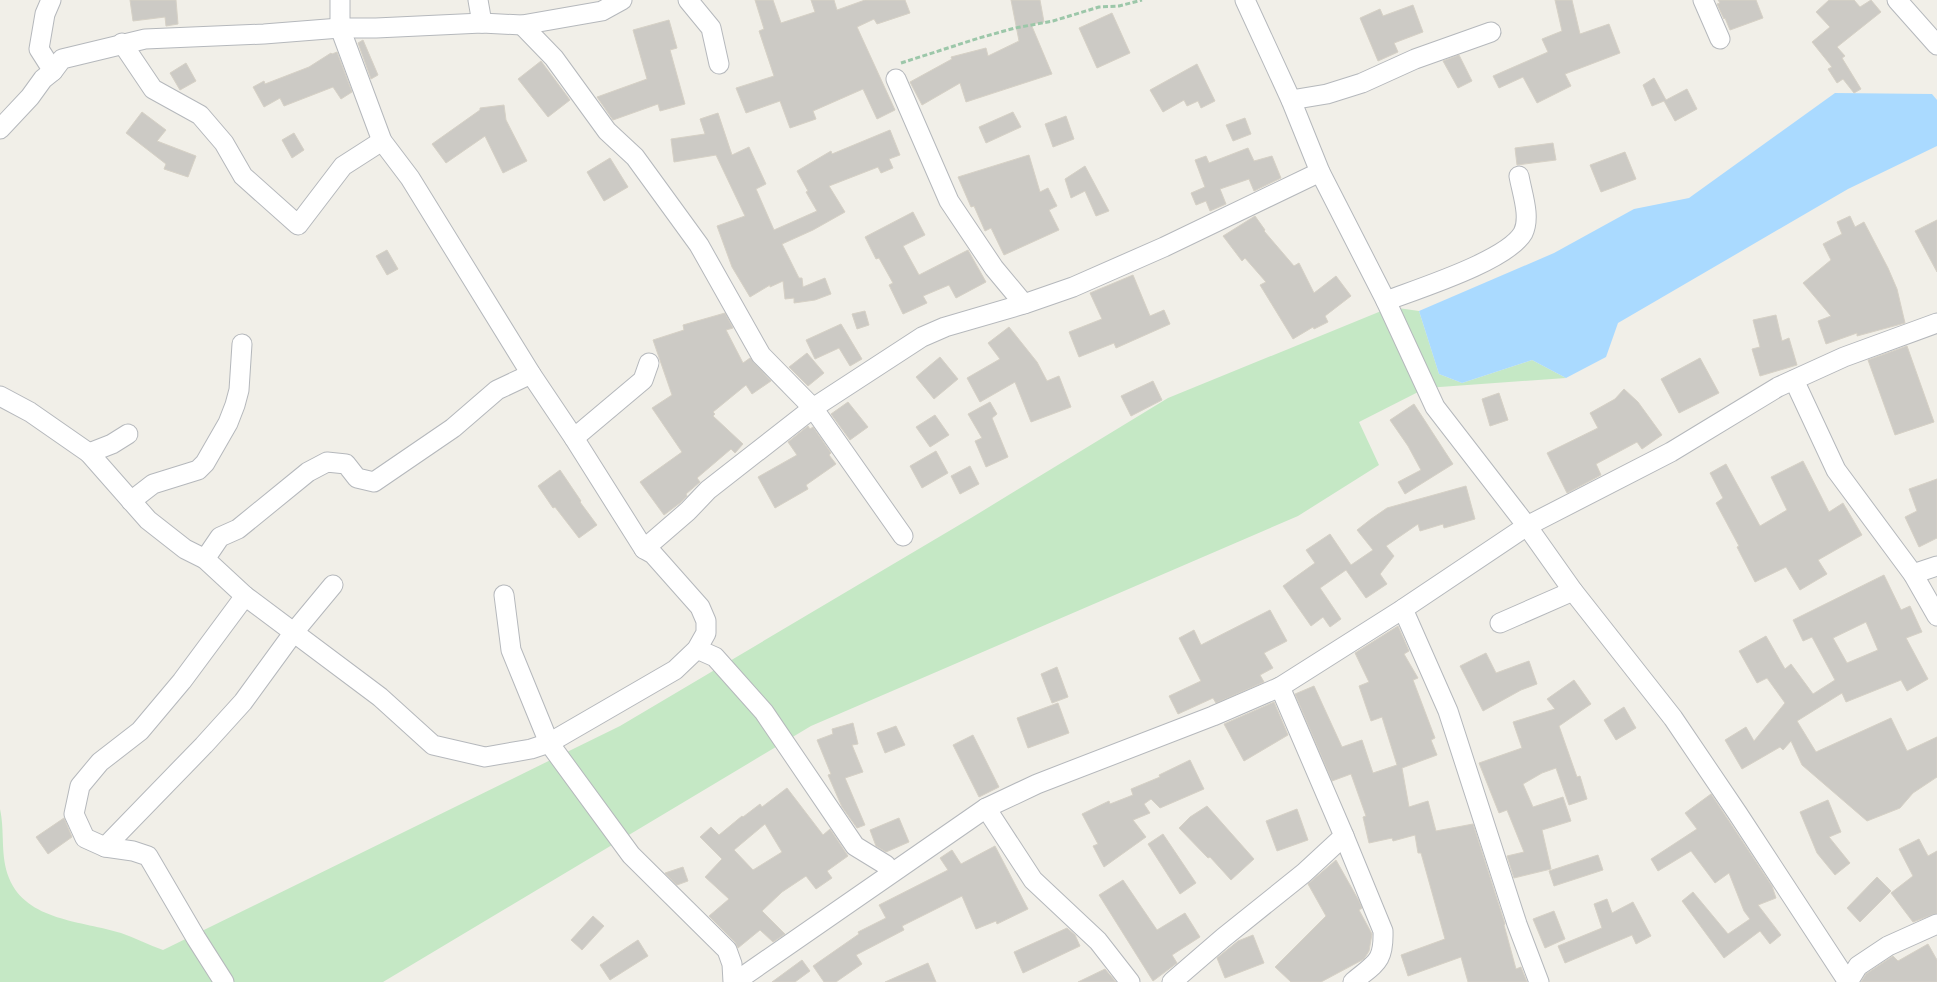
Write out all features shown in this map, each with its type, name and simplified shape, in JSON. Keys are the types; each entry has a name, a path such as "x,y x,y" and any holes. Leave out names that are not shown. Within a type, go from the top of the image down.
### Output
{"street":[{"path":"51,0 45,14 39,49 53,71"},
{"path":"0,396 30,412 88,453 156,526 185,549 205,560 245,596 380,697 433,745 485,757 531,749 549,742 675,670 698,649 706,633 706,620 700,607 653,554 644,549 531,374 410,178 382,141 340,28 340,0"},
{"path":"478,0 482,23"},
{"path":"0,130 62,59 145,39 264,34 340,28 482,23 522,25 602,11 622,0"},
{"path":"688,0 711,28 719,64"},
{"path":"1245,0 1291,100 1320,172 1386,301 1435,407 1527,526 1573,591 1673,718 1848,982 1858,966 1888,946 1937,924"},
{"path":"1703,0 1720,39"},
{"path":"1897,0 1937,45"},
{"path":"522,25 554,58 607,131 635,157 699,245 761,355 813,408 903,536"},
{"path":"1291,100 1327,94 1362,83 1416,60 1491,32"},
{"path":"122,44 153,89 200,115 224,143 243,176 298,225 343,166 382,141"},
{"path":"896,79 949,201 994,268 1024,304"},
{"path":"644,549 688,511 708,490 813,408 922,337 945,327 1074,287 1146,255 1320,172"},
{"path":"1386,301 1486,261 1511,246 1522,233 1526,220 1519,176"},
{"path":"504,595 511,650 549,742 631,855 727,950 732,964 734,982 986,808 1037,784 1214,716 1280,688 1527,526 1671,452 1778,387 1844,357 1937,323"},
{"path":"131,501 153,484 198,470 205,464 228,423 239,390 242,344"},
{"path":"574,438 643,380 649,363"},
{"path":"205,560 220,537 238,529 308,472 327,462 346,464 356,478 374,482 453,428 497,390 531,374"},
{"path":"1794,380 1836,470 1913,574 1937,616"},
{"path":"88,453 112,444 128,434"},
{"path":"1913,574 1937,566"},
{"path":"104,846 244,702 294,632 334,585"},
{"path":"1500,623 1573,591"},
{"path":"224,982 148,856 133,851 104,846 85,838 74,814 80,786 100,762 140,731 182,681 245,596"},
{"path":"1403,609 1448,711 1516,924 1539,982"},
{"path":"698,649 715,657 764,712 855,846 886,865 889,874"},
{"path":"1280,688 1344,836 1382,932 1383,948 1380,958 1353,982"},
{"path":"986,808 1033,880 1098,941 1130,982"},
{"path":"1172,982 1223,938 1304,874 1344,836"}],"path":[{"path":"896,79 896,70 902,63 979,38 1100,7 1119,6 1142,0"}],"green space":[{"path":"1391,307 1419,311 1439,374 1462,383 1532,360 1566,378 1426,388 1359,422 1379,465 1298,516 811,726 383,982 0,982 0,809 6,870 17,892 28,903 57,917 121,933 163,950 620,726 971,518 1168,398"}],"water":[{"path":"1835,93 1932,94 1937,100 1937,146 1848,189 1618,323 1606,357 1566,378 1532,360 1462,383 1439,374 1419,311 1554,253 1634,209 1689,198"}],"building":[{"path":"130,0 176,0 178,24 166,26 165,17 133,21"},
{"path":"755,0 773,0 781,23 815,12 811,0 834,0 837,10 865,0 905,0 910,13 877,24 874,19 857,27 895,110 877,119 863,89 813,111 816,119 790,128 780,101 746,113 736,88 774,76 759,31 764,29"},
{"path":"1011,0 1040,0 1044,22 1031,24 1052,74 966,102 960,83 922,105 910,82 952,59 951,57 986,48 988,56 1019,41"},
{"path":"1555,0 1572,0 1580,34 1609,24 1620,53 1565,74 1571,86 1537,103 1523,77 1499,88 1493,76 1548,52 1542,39 1562,31"},
{"path":"1718,0 1756,0 1763,18 1730,30 1717,4 1720,3"},
{"path":"1829,0 1854,0 1860,7 1871,0 1881,12 1837,47 1845,56 1842,58 1861,89 1854,93 1843,79 1837,83 1828,69 1832,67 1812,42 1830,27 1816,12"},
{"path":"1413,5 1423,32 1394,43 1398,52 1378,61 1360,18 1380,9 1383,16"},
{"path":"1112,13 1130,53 1097,68 1079,28"},
{"path":"669,20 677,48 670,50 685,104 660,111 658,104 613,120 597,97 647,79 633,30"},
{"path":"363,40 378,75 371,79 358,43"},
{"path":"337,52 352,92 341,99 333,87 284,106 280,98 264,107 253,87 264,81 265,84 309,67 331,53"},
{"path":"1459,55 1472,81 1458,88 1443,61"},
{"path":"541,61 570,100 548,117 518,79"},
{"path":"186,63 196,81 180,90 170,73"},
{"path":"1197,64 1215,101 1201,108 1198,101 1187,106 1184,100 1163,112 1150,90"},
{"path":"1654,78 1666,100 1687,89 1697,109 1675,121 1664,101 1652,106 1643,85"},
{"path":"504,105 506,120 527,161 503,173 485,136 446,163 432,144 480,110 480,108"},
{"path":"142,112 166,130 157,141 196,156 188,177 164,169 166,164 126,133"},
{"path":"1013,112 1021,127 986,143 979,127"},
{"path":"718,113 732,155 749,147 766,184 756,189 774,230 817,211 797,171 831,151 832,154 890,130 900,155 889,159 893,168 881,173 878,167 829,186 845,212 813,230 782,244 799,278 802,278 803,287 825,278 831,294 815,300 794,303 794,298 785,299 783,281 770,287 770,285 750,297 732,267 717,226 745,216 716,155 674,162 671,139 705,134 700,119"},
{"path":"1066,116 1074,139 1053,147 1045,124"},
{"path":"1245,118 1251,134 1233,141 1226,125"},
{"path":"294,133 304,150 292,158 282,140"},
{"path":"1553,143 1556,160 1517,165 1515,148"},
{"path":"1248,148 1254,161 1272,156 1281,178 1254,191 1249,179 1220,189 1226,204 1210,211 1206,201 1196,205 1191,193 1205,187 1195,160 1206,156 1209,163"},
{"path":"1625,152 1636,179 1601,192 1590,165"},
{"path":"1029,155 1040,192 1048,188 1057,206 1049,210 1059,230 1004,255 991,228 985,231 974,206 971,207 958,177"},
{"path":"610,158 628,187 604,201 587,172"},
{"path":"1085,166 1109,211 1096,216 1085,191 1071,198 1065,179"},
{"path":"913,212 925,235 903,246 919,275 968,250 986,282 956,298 949,285 923,296 927,303 903,314 889,285 893,283 879,258 876,259 865,237"},
{"path":"1255,216 1264,231 1294,266 1299,263 1314,293 1336,276 1351,296 1325,316 1328,322 1314,329 1313,327 1293,339 1260,285 1266,282 1245,258 1242,261 1223,236"},
{"path":"1850,216 1855,227 1864,222 1888,268 1897,289 1905,323 1857,336 1857,333 1826,344 1818,321 1831,316 1803,283 1831,260 1823,244 1842,234 1837,222"},
{"path":"1937,220 1937,272 1915,231"},
{"path":"387,250 398,269 387,275 376,256"},
{"path":"1133,275 1150,316 1164,310 1170,324 1116,348 1114,343 1079,357 1069,332 1102,319 1090,293"},
{"path":"865,311 869,325 857,329 852,314"},
{"path":"725,313 733,328 726,330 743,363 750,358 771,381 752,394 746,385 713,412 715,414 713,416 743,444 735,453 731,449 697,478 700,482 686,494 687,496 680,503 664,515 640,482 682,452 652,408 672,395 653,340 684,330 683,325"},
{"path":"1776,315 1782,341 1789,338 1797,365 1760,376 1752,349 1760,347 1753,320"},
{"path":"841,324 862,359 850,366 839,348 815,359 806,340"},
{"path":"1009,327 1037,362 1047,381 1059,376 1071,407 1031,422 1015,382 980,402 967,378 1000,359 988,343"},
{"path":"1907,346 1934,422 1895,435 1868,360"},
{"path":"807,353 824,373 808,386 789,367"},
{"path":"940,357 958,379 934,399 916,377"},
{"path":"1700,358 1719,393 1679,413 1661,379"},
{"path":"1153,381 1162,400 1131,416 1121,396"},
{"path":"1624,389 1638,402 1662,435 1642,449 1637,442 1596,464 1601,475 1567,493 1547,453 1598,428 1590,413 1615,399"},
{"path":"1499,393 1508,420 1490,426 1482,399"},
{"path":"848,402 868,427 850,440 831,414"},
{"path":"990,402 997,414 992,418 1008,457 986,467 975,441 982,438 968,414"},
{"path":"1414,404 1453,464 1405,494 1398,482 1421,470 1408,446 1390,420"},
{"path":"935,415 949,435 930,447 916,427"},
{"path":"808,426 810,429 813,427 831,453 829,455 836,464 806,485 808,489 775,508 758,477 797,455 788,442"},
{"path":"936,451 948,473 922,488 910,466"},
{"path":"1803,461 1829,512 1843,503 1862,535 1818,560 1827,574 1800,590 1786,567 1755,582 1737,547 1739,546 1716,503 1723,498 1710,473 1726,464 1760,526 1787,510 1771,477"},
{"path":"970,466 979,484 960,494 951,476"},
{"path":"560,470 597,525 579,538 555,507 553,508 538,486"},
{"path":"1937,479 1937,538 1919,547 1905,517 1917,511 1909,489"},
{"path":"1466,486 1475,519 1444,528 1443,524 1420,531 1418,524 1386,546 1394,556 1380,574 1387,584 1366,598 1346,570 1320,588 1341,619 1330,627 1323,617 1311,626 1283,586 1315,563 1306,550 1330,534 1351,565 1373,550 1357,530 1387,508"},
{"path":"1884,575 1901,610 1910,606 1922,632 1906,638 1928,679 1907,691 1901,680 1846,702 1842,693 1797,721 1816,752 1891,718 1907,751 1937,737 1937,777 1913,793 1900,808 1867,821 1802,765 1791,741 1783,750 1780,747 1742,769 1725,740 1746,727 1754,741 1785,703 1767,678 1757,683 1739,651 1766,636 1785,669 1791,664 1813,694 1835,680 1812,637 1803,641 1793,620","holes":["1866,622 1878,650 1847,663 1833,638"]},
{"path":"1270,610 1287,641 1264,653 1273,668 1260,675 1264,682 1216,703 1213,698 1178,714 1169,696 1201,681 1179,638 1194,630 1201,645"},
{"path":"1398,626 1409,651 1404,654 1418,678 1413,680 1435,738 1431,740 1437,755 1402,768 1409,807 1428,801 1436,831 1473,824 1505,924 1516,969 1521,967 1527,982 1468,982 1461,957 1408,976 1401,955 1445,939 1421,853 1418,853 1415,835 1393,841 1392,838 1369,843 1363,817 1366,816 1351,774 1332,781 1295,694 1314,686 1342,747 1362,740 1373,773 1397,765 1382,717 1371,721 1359,686 1369,682 1355,653"},
{"path":"1486,653 1496,673 1529,661 1537,684 1521,690 1483,711 1460,666"},
{"path":"1057,667 1068,697 1052,703 1041,674"},
{"path":"1574,680 1591,704 1559,726 1577,777 1580,776 1587,799 1569,805 1556,768 1542,773 1523,784 1533,807 1563,797 1571,821 1542,830 1551,869 1514,878 1507,856 1524,852 1507,810 1499,813 1479,763 1522,748 1513,722 1555,709 1547,699"},
{"path":"1274,702 1288,735 1244,761 1224,724"},
{"path":"1058,703 1069,733 1028,748 1017,718"},
{"path":"1624,707 1636,728 1616,740 1604,720"},
{"path":"853,723 858,744 852,745 863,772 845,778 865,825 857,828 842,807 828,775 831,774 817,740 833,734 832,729"},
{"path":"896,726 905,745 885,753 877,733"},
{"path":"973,735 999,787 979,797 953,745"},
{"path":"1190,760 1204,789 1160,808 1151,799 1144,804 1150,813 1133,820 1146,837 1104,867 1093,846 1098,844 1082,814 1109,801 1110,804 1133,795 1131,789 1160,777 1159,775"},
{"path":"787,788 823,835 830,829 848,856 827,871 832,878 816,889 806,876 782,892 762,911 785,934 773,942 760,930 738,948 735,942 709,916 729,899 705,877 722,859 700,837 711,827 719,835 760,804 762,807","holes":["765,824 782,852 753,870 734,850"]},
{"path":"1711,794 1772,886 1776,898 1758,905 1781,935 1770,944 1760,931 1724,958 1682,901 1693,892 1728,934 1750,919 1744,911 1729,873 1715,883 1691,851 1658,871 1651,859 1697,829 1685,813"},
{"path":"1828,800 1841,832 1829,837 1850,863 1835,875 1817,853 1800,812"},
{"path":"1207,806 1254,859 1231,880 1179,828 1190,817"},
{"path":"1297,809 1308,840 1277,851 1266,821"},
{"path":"64,818 72,837 48,854 36,837"},
{"path":"899,818 909,842 886,852 876,846 870,830"},
{"path":"1163,834 1196,883 1180,894 1148,844"},
{"path":"1919,839 1928,856 1937,851 1937,913 1913,922 1891,893 1913,876 1899,849"},
{"path":"995,846 1028,909 997,924 996,921 976,929 962,896 902,926 904,930 856,955 862,964 836,982 824,982 813,966 859,934 858,932 886,918 879,905 948,870 940,858 952,850 961,864"},
{"path":"1598,855 1603,870 1554,886 1549,871"},
{"path":"1336,860 1359,901 1362,908 1359,910 1372,934 1369,951 1364,959 1321,982 1291,982 1275,967 1326,916 1308,884"},
{"path":"683,867 688,881 677,885 665,873"},
{"path":"1877,877 1891,891 1860,922 1847,908"},
{"path":"1123,880 1157,930 1185,913 1200,937 1172,955 1177,963 1153,981 1099,895"},
{"path":"1607,899 1612,913 1633,902 1651,936 1636,944 1632,935 1565,963 1558,946 1602,928 1594,904"},
{"path":"1554,911 1565,939 1545,948 1533,919"},
{"path":"593,916 604,926 582,950 571,940"},
{"path":"1067,928 1075,935 1080,946 1023,973 1014,952"},
{"path":"1253,935 1264,963 1225,978 1217,958 1238,941"},
{"path":"638,940 648,956 610,980 600,965"},
{"path":"1928,944 1937,960 1937,982 1861,982 1866,974 1893,956 1898,961"},
{"path":"802,960 810,971 795,982 772,982"},
{"path":"928,963 936,982 885,982"},
{"path":"1105,969 1116,982 1078,982"}]}
